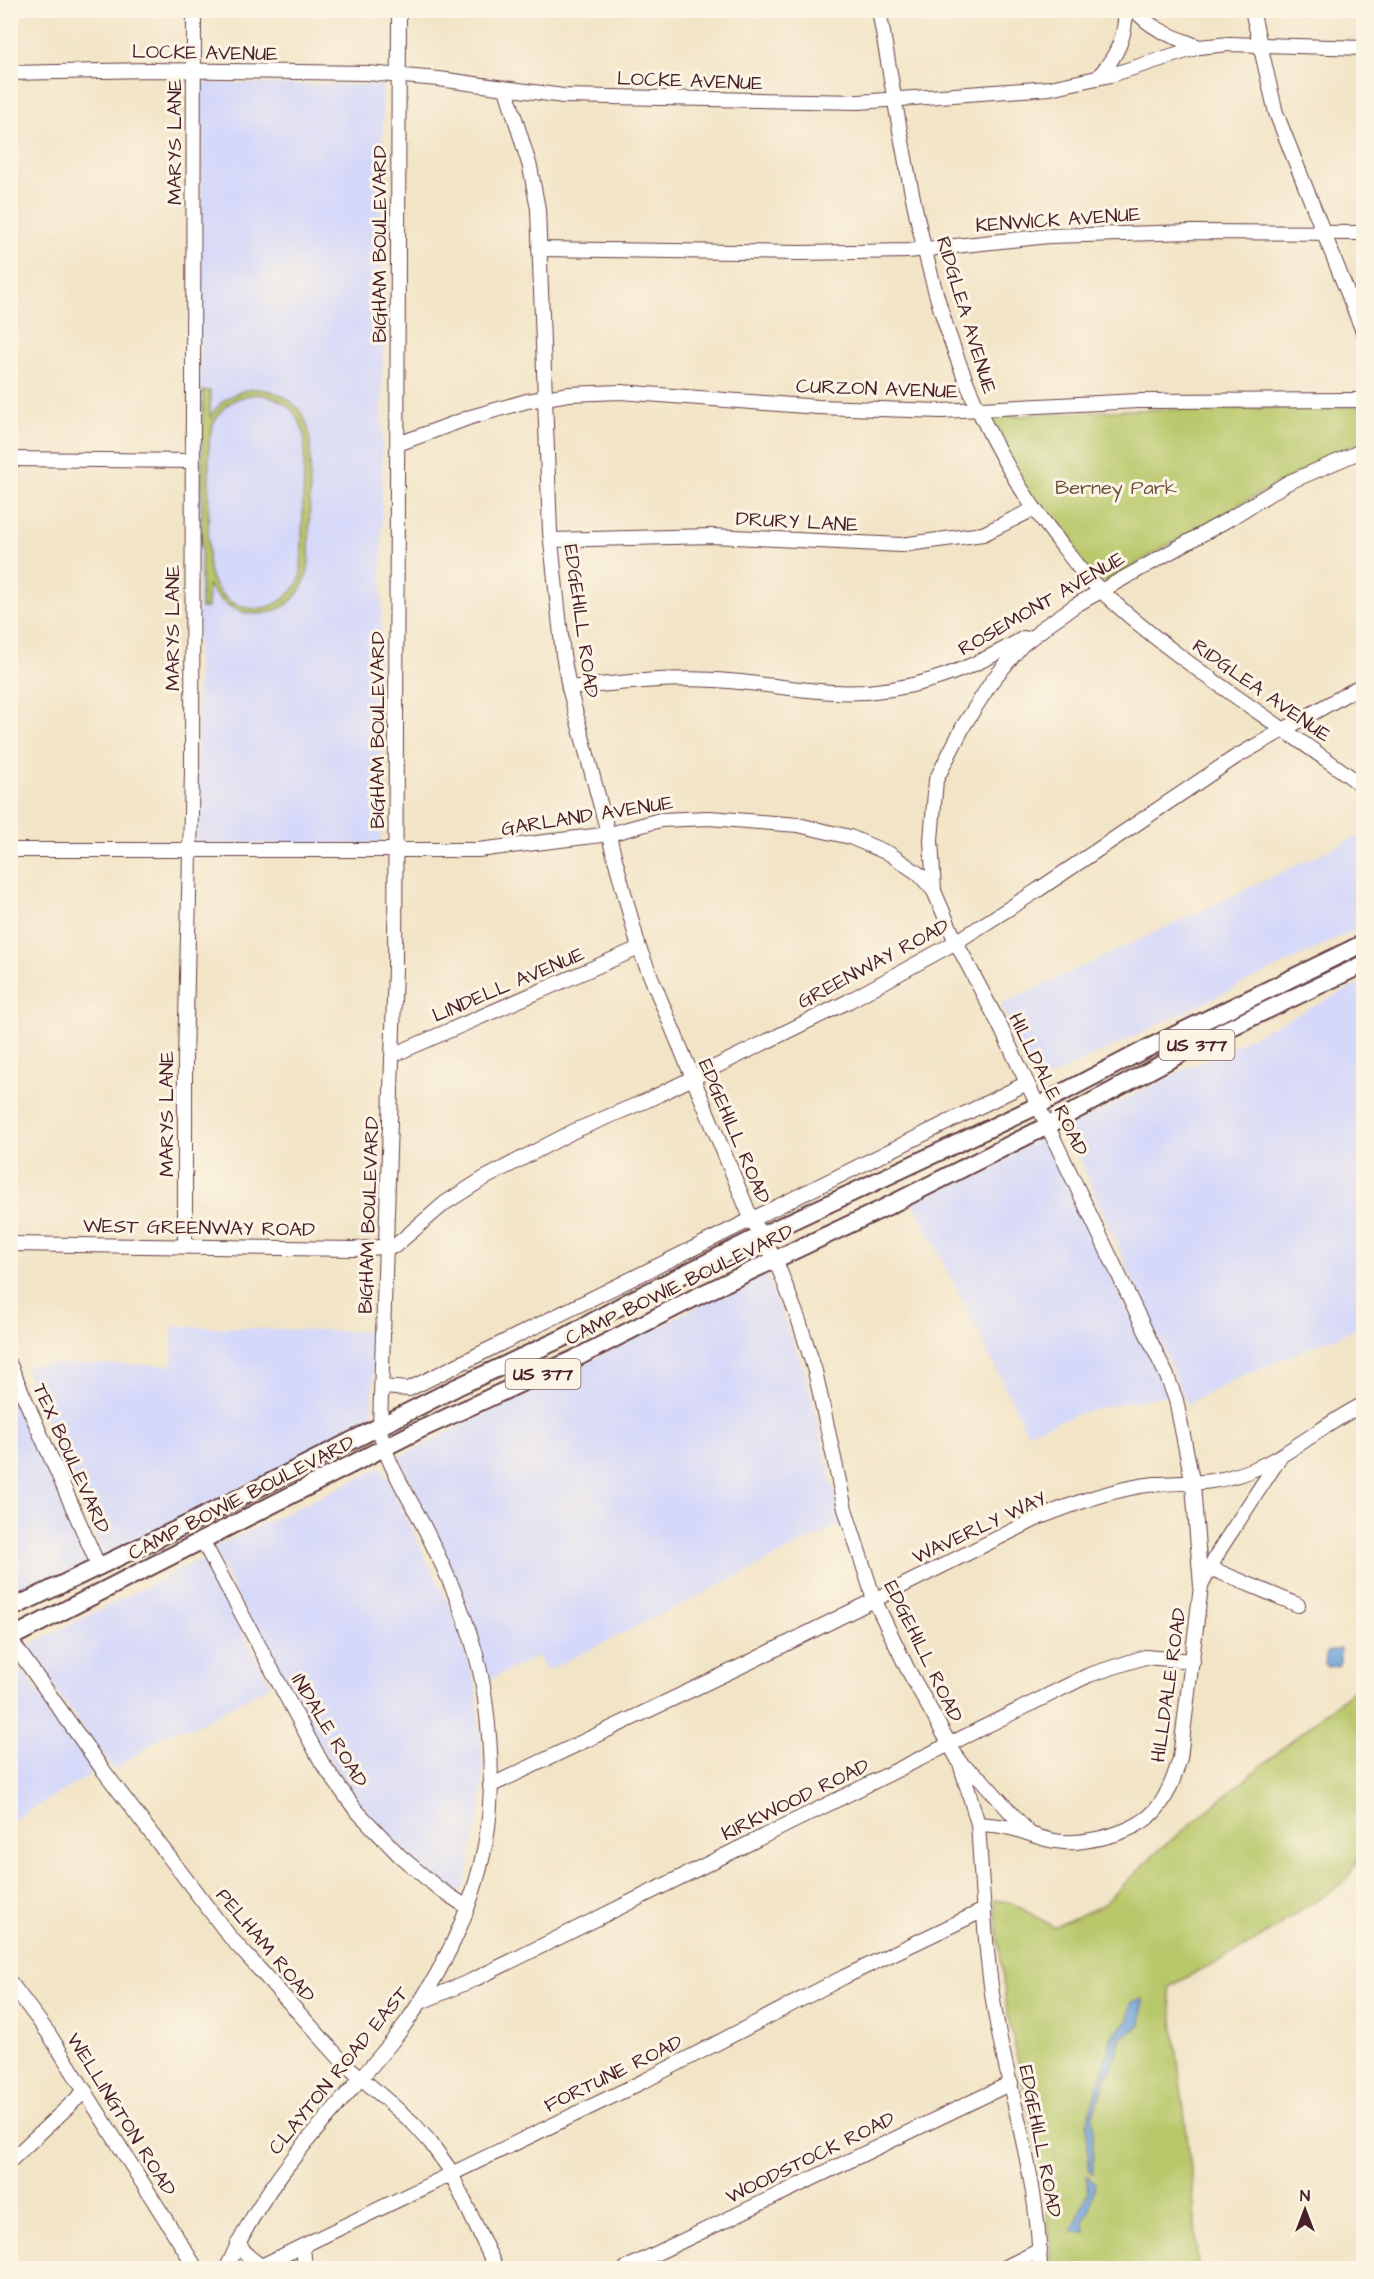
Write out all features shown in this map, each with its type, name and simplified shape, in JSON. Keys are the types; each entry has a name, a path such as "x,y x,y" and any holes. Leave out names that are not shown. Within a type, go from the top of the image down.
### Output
{"main road":[{"name":"CAMP BOWIE BOULEVARD","path":"10,1609 192,1522 565,1337 626,1303 762,1235 1037,1106 1146,1049 1364,943"},
{"name":"CAMP BOWIE BOULEVARD","path":"10,1638 385,1448 776,1261 1047,1126 1221,1032 1364,964"},
{"path":"1221,1032 1266,1005 1269,1001 1265,990"},
{"path":"565,1337 576,1358"},
{"path":"192,1522 202,1540"},
{"path":"99,1567 110,1587"}],"street":[{"name":"MARYS LANE","path":"185,1246 185,1060 190,850 194,10"},
{"name":"BIGHAM BOULEVARD","path":"385,1448 380,1427 393,1055 396,850 399,10"},
{"name":"RIDGLEA AVENUE","path":"879,10 910,189 952,346 976,409 994,447 1034,509 1086,575 1102,590 1179,657 1364,787"},
{"path":"1097,78 1113,61 1118,50 1125,28 1125,10"},
{"path":"1135,10 1171,36 1199,47"},
{"path":"1252,10 1276,112 1322,233 1364,334"},
{"name":"LOCKE AVENUE","path":"10,73 194,71 398,76 439,78 563,96 859,102 1050,88 1097,78 1199,47 1229,44 1364,48"},
{"name":"EDGEHILL ROAD","path":"506,89 530,167 538,209 551,540 569,688 639,948 751,1218 776,1261 813,1365 845,1509 874,1599 960,1763 978,1824 984,1911 999,2034 1035,2193 1041,2268"},
{"name":"KENWICK AVENUE","path":"539,249 800,253 926,249 1049,236 1193,232 1364,233"},
{"name":"CURZON AVENUE","path":"398,444 471,417 544,398 621,392 818,407 976,409 1138,401 1364,399"},
{"name":"ROSEMONT AVENUE","path":"569,688 652,679 714,680 831,692 890,690 951,675 1047,626 1102,590 1229,519 1287,483 1341,457 1364,450"},
{"path":"10,459 192,461"},
{"name":"DRURY LANE","path":"551,540 712,536 901,545 983,534 1034,509"},
{"name":"HILLDALE ROAD","path":"978,1824 1007,1827 1056,1842 1084,1842 1127,1832 1153,1814 1169,1791 1180,1758 1201,1586 1193,1485 1176,1400 1167,1376 1027,1083 956,942 934,891 931,840 936,780 964,725 992,681 1022,645 1047,626"},
{"name":"GREENWAY ROAD","path":"387,1247 396,1246 445,1203 483,1179 574,1131 691,1078 849,1001 956,942 1282,729 1364,684"},
{"name":"GARLAND AVENUE","path":"10,850 500,849 610,834 660,820 709,818 798,825 850,837 890,854 919,874 934,891"},
{"name":"LINDELL AVENUE","path":"393,1055 639,948"},
{"path":"381,1387 409,1389 1027,1083"},
{"name":"WEST GREENWAY ROAD","path":"10,1244 354,1250 387,1247"},
{"name":"TEX BOULEVARD","path":"12,1371 99,1567"},
{"name":"WAVERLY WAY","path":"490,1786 754,1660 1040,1517 1073,1505 1154,1484 1193,1485 1243,1474 1279,1459 1343,1414 1364,1404"},
{"name":"CLAYTON ROAD EAST","path":"227,2268 238,2243 283,2168 361,2077 421,2002 467,1907 486,1840 490,1786 484,1686 466,1627 436,1551 385,1448"},
{"name":"HILLDALE ROAD","path":"1201,1586 1220,1549 1279,1459"},
{"name":"INDALE ROAD","path":"202,1540 322,1763 355,1809 400,1856 438,1888 467,1907"},
{"path":"1210,1568 1298,1605"},
{"name":"PELHAM ROAD","path":"10,1638 103,1770 230,1937 344,2063 413,2123 430,2142 450,2173 496,2268"},
{"name":"KIRKWOOD ROAD","path":"421,2002 484,1974 1089,1675 1145,1657 1193,1661"},
{"path":"960,1763 981,1779 1029,1833"},
{"name":"FORTUNE ROAD","path":"259,2267 646,2080 844,1977 984,1911"},
{"name":"WELLINGTON ROAD","path":"10,1982 49,2034 196,2268"},
{"name":"WOODSTOCK ROAD","path":"626,2268 1011,2083"},
{"path":"10,2161 85,2091"},
{"path":"238,2243 259,2267"},
{"path":"303,2247 305,2268"},
{"path":"1004,2268 1040,2250"}],"shaded area":[{"path":"202,83 383,85 381,844 196,843"},
{"path":"1363,834 1363,926 1037,1083 1001,1005"},
{"path":"1363,982 1363,1326 1241,1376 1187,1404 1066,1128"},
{"path":"1043,1137 1161,1379 1166,1395 1090,1410 1027,1432 913,1201"},
{"path":"765,1273 806,1375 842,1524 547,1671 538,1656 489,1680 460,1593 399,1457"},
{"path":"172,1326 375,1332 372,1420 104,1558 25,1366 35,1364 172,1365"},
{"path":"10,1385 87,1563 11,1598 10,1598"},
{"path":"382,1467 456,1620 476,1686 483,1768 481,1807 464,1888 458,1893 417,1864 377,1824 348,1789 297,1709 212,1548"},
{"path":"202,1558 271,1685 193,1727 167,1733 114,1770 24,1648"},
{"path":"10,1655 95,1772 11,1821"}],"green space":[{"path":"257,389 278,394 287,399 301,412 305,421 310,442 309,562 304,581 295,596 283,607 268,612 252,613 236,609 221,600 208,585 207,608 201,608 203,391 210,391 210,417 219,405 230,397 242,391","holes":["247,395 267,395 284,403 296,415 305,442 301,577 291,593 278,603 263,608 247,608 233,603 221,594 212,579 208,561 209,441 218,414 231,402"]},
{"name":"Berney Park","path":"1363,406 1363,441 1265,490 1107,581 1100,581 1093,576 1021,486 990,422 994,417 1129,410"},
{"path":"1363,1682 1363,1851 1345,1882 1247,1946 1169,1987 1192,2177 1198,2268 1052,2268 1045,2186 1006,2006 994,1900 1010,1902 1054,1927 1101,1906 1157,1852"}],"water":[{"path":"1340,1649 1340,1665 1328,1667 1325,1663 1327,1652"},
{"path":"1143,1999 1141,2025 1120,2039 1110,2075 1102,2072 1112,2036 1128,2021 1131,2002"},
{"path":"1101,2074 1107,2076 1093,2115 1093,2174 1089,2171 1087,2124"},
{"path":"1086,2176 1095,2183 1090,2209 1083,2222 1086,2232 1072,2231 1088,2193"}]}
